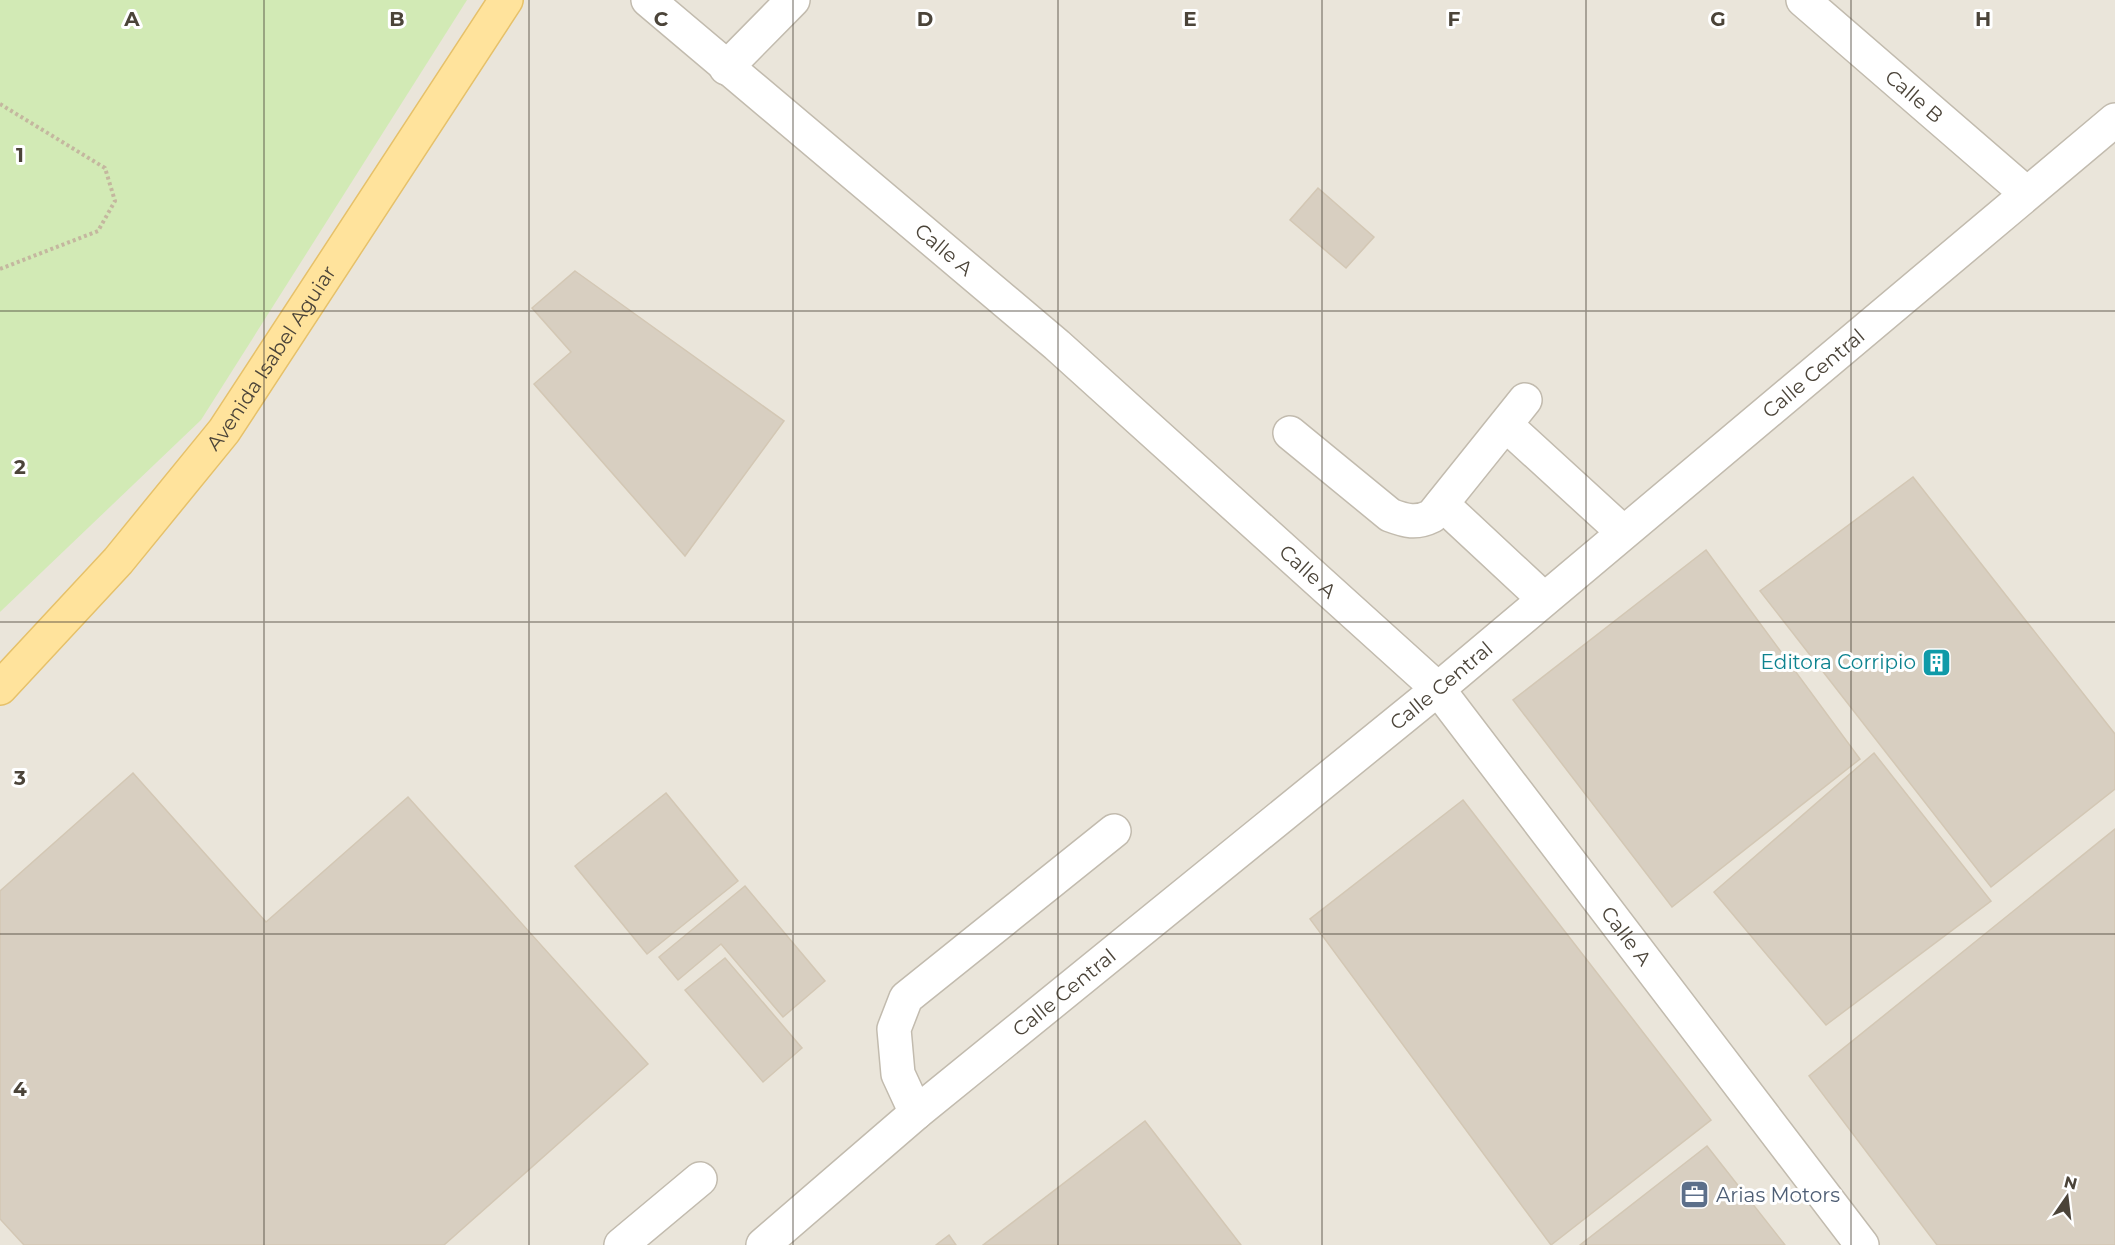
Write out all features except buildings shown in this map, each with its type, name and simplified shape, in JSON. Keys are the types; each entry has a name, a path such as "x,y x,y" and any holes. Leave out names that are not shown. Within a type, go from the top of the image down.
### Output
{"main road":[{"name":"Avenida Isabel Aguiar","path":"0,688 118,561 224,431 506,0"}],"street":[{"name":"Calle A","path":"648,0 1057,345 1438,689 1862,1245"},
{"path":"726,68 793,0"},
{"name":"Calle B","path":"1803,0 2026,193"},
{"name":"Calle Central","path":"763,1245 916,1113 1438,689 2115,120"},
{"path":"1290,433 1390,515 1406,521 1420,522 1432,516 1515,413 1623,532"},
{"path":"1442,504 1544,599"},
{"path":"916,1113 898,1074 894,1029 906,998 1114,831"},
{"path":"621,1245 700,1179"}],"path":[{"path":"0,104 105,168 116,201 98,231 0,269"}],"shaded area":[{"path":"0,0 2115,0 2115,1245 0,1245"}],"green space":[{"path":"0,0 467,0 201,420 0,612"}],"place":[{"name":"Editora Corripio","path":"1937,662"},
{"name":"Arias Motors","path":"1695,1195"}]}
